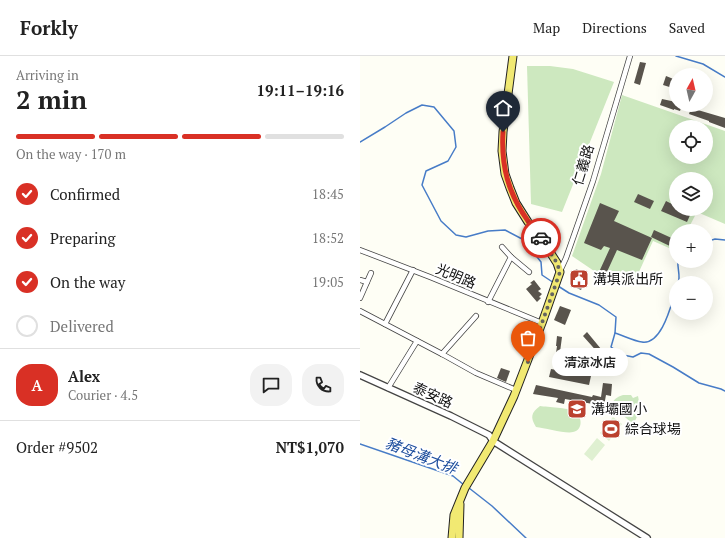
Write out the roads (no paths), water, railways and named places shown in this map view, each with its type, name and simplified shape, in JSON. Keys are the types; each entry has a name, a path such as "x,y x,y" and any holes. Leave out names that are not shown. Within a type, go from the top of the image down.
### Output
{"main road":[{"path":"513,56 503,132 502,151 506,174 516,203 528,222 541,238 553,257 560,272"},
{"name":"仁義路","path":"542,323 560,272"},
{"path":"452,538 454,515 460,500 467,485 493,441 516,390 542,323"},
{"path":"459,538 460,500"}],"street":[{"name":"仁義路","path":"560,272 593,181 630,56"},
{"path":"502,247 511,257 529,272"},
{"name":"光明路","path":"360,250 542,323"},
{"path":"488,302 511,257"},
{"path":"385,324 413,270"},
{"path":"360,298 371,273"},
{"path":"360,280 367,282"},
{"path":"360,311 476,373 516,390"},
{"path":"442,354 476,316"},
{"path":"388,388 417,341"},
{"name":"泰安路","path":"360,375 489,435 493,441 647,538"}],"waterway":[{"path":"676,56 703,64 725,77"},
{"path":"360,142 406,113 422,105 434,107 454,131 456,147 448,161 426,171 422,185 441,221 456,235 466,237 488,231 505,230 524,240 541,262 542,275 554,283"},
{"path":"713,240 725,240"},
{"path":"678,268 679,276"},
{"path":"558,286 569,293 599,305 616,317 615,333 611,347 623,355 633,357 641,353 649,354 699,383 725,391"},
{"path":"615,333 642,342 649,341 660,331 665,323 669,311"},
{"name":"豬母溝大排","path":"360,444 453,476 464,485"},
{"name":"豬母溝大排","path":"469,488 492,506 526,538"}],"place":[{"name":"溝埧派出所","path":"579,279"},
{"name":"清涼冰店","path":"528,362"},
{"name":"溝壩國小","path":"577,409"},
{"name":"綜合球場","path":"611,429"}]}
